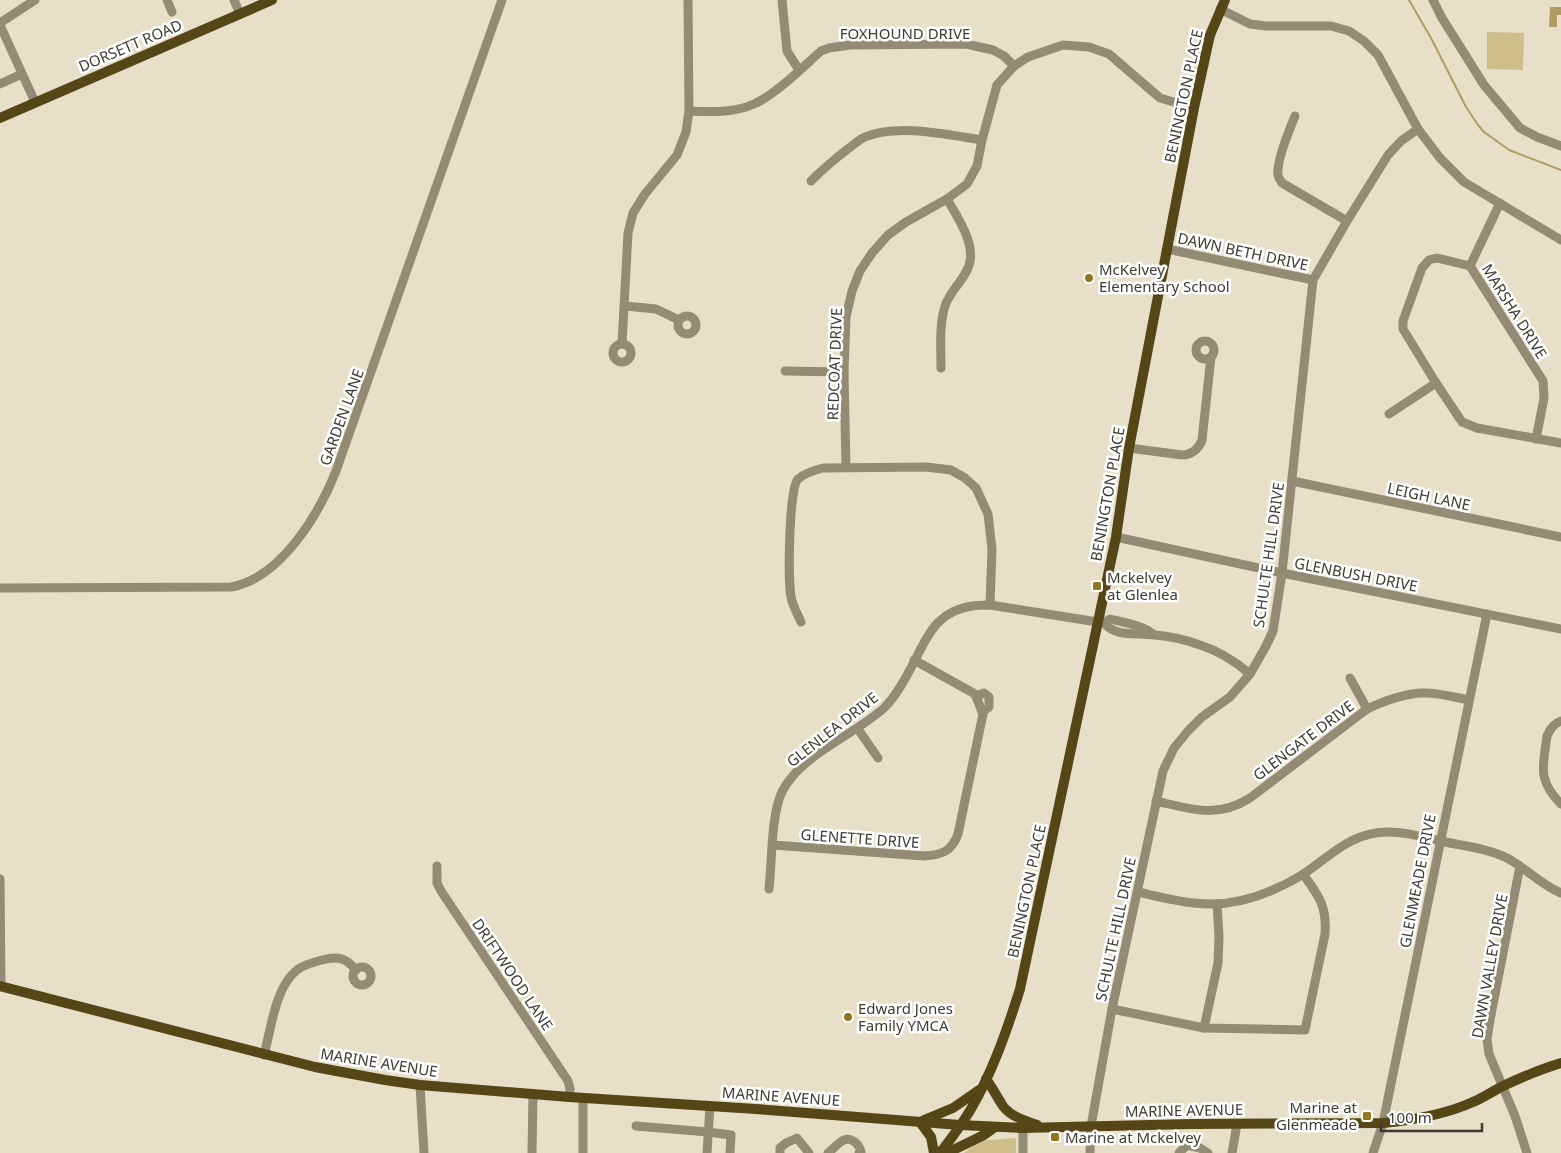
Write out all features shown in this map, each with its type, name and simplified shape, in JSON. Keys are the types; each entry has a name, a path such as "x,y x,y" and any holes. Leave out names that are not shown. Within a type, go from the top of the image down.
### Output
{"main road":[{"name":"DORSETT ROAD","path":"0,118 272,0"},
{"name":"BENINGTON PLACE","path":"940,1153 960,1125 984,1084 1004,1037 1020,988 1101,622 1129,448 1194,108 1210,35 1222,4"},
{"name":"MARINE AVENUE","path":"0,986 264,1055 315,1067 420,1085 995,1127 1382,1123 1414,1120 1444,1113 1473,1102 1538,1070 1561,1063"},
{"path":"934,1153 931,1137 920,1122 953,1108 984,1084 994,1088 1002,1105 1016,1118 1042,1127"},
{"path":"947,1153 984,1135 995,1127"}],"street":[{"path":"35,0 0,24 35,102"},
{"path":"167,0 172,12"},
{"path":"234,0 240,14"},
{"name":"GARDEN LANE","path":"0,588 231,587 258,577 269,570 280,559 316,513 336,471 502,0"},
{"path":"622,344 628,233 633,213 645,194 677,154 686,132 689,111 688,0"},
{"path":"782,0 788,51 799,70"},
{"path":"1433,0 1442,18 1484,85 1520,128 1537,138 1561,146"},
{"path":"1222,4 1250,24 1266,26 1331,26 1349,31 1364,41 1378,55 1418,130 1440,158 1464,182 1561,240"},
{"name":"FOXHOUND DRIVE","path":"689,111 728,111 754,104 776,90 821,52 829,48 850,45 966,44 993,50 1004,56 1014,66"},
{"name":"REDCOAT DRIVE","path":"846,467 844,372 846,317 852,291 860,271 872,253 888,235 906,222 948,199 967,184 977,166 996,85 1014,66 1028,57 1063,45 1089,47 1109,54 1160,98 1194,108"},
{"path":"0,84 22,74"},
{"path":"1295,116 1286,138 1278,176 1282,183 1347,220"},
{"name":"SCHULTE HILL DRIVE","path":"1090,1153 1091,1126 1112,1009 1163,771 1174,748 1195,724 1230,697 1250,674 1273,631 1282,573 1314,280 1347,220 1388,154 1401,141 1418,130"},
{"path":"811,181 823,169 864,137 878,133 929,131 982,140"},
{"path":"940,368 945,304 968,268 970,250 966,233 948,199"},
{"name":"MARSHA DRIVE","path":"1500,203 1470,266 1543,380 1544,398 1536,439"},
{"name":"DAWN BETH DRIVE","path":"1167,249 1314,280"},
{"path":"1470,266 1437,258 1429,260 1422,268 1403,321 1403,330 1462,422 1477,428 1561,443"},
{"path":"625,306 656,309 679,320"},
{"path":"1129,448 1187,455 1199,447 1202,440 1211,357"},
{"path":"785,371 844,372"},
{"path":"1389,414 1436,383"},
{"path":"802,622 791,600 789,573 794,487 798,479 812,470 823,468 926,467 951,470 965,478 976,488 988,514 992,550 990,605"},
{"name":"LEIGH LANE","path":"1292,481 1561,537"},
{"name":"GLENBUSH DRIVE","path":"1116,537 1282,573 1561,629"},
{"name":"GLENLEA DRIVE","path":"769,890 775,819 781,794 787,783 807,762 858,729 884,708 894,696 931,632 940,620 958,608 973,605 990,605 1101,622 1110,619 1148,630 1154,634 1200,644 1225,655 1250,674"},
{"name":"GLENMEADE DRIVE","path":"1373,1153 1382,1123 1487,614"},
{"name":"GLENETTE DRIVE","path":"773,845 934,856 955,844 983,719 982,712 976,696 914,660"},
{"path":"1350,678 1367,709"},
{"name":"GLENGATE DRIVE","path":"1156,801 1191,809 1213,811 1241,804 1367,709 1383,701 1399,696 1421,693 1433,693 1469,700"},
{"path":"1561,721 1549,730 1543,774 1553,796 1561,804"},
{"path":"858,729 878,758"},
{"path":"1138,892 1195,904 1217,904 1250,899 1276,889 1303,874 1336,849 1352,840 1366,835 1388,832 1406,833 1487,850 1505,857 1551,889 1561,893"},
{"name":"DRIFTWOOD LANE","path":"437,866 436,883 440,891 568,1080 569,1097"},
{"name":"DAWN VALLEY DRIVE","path":"1520,866 1487,1039 1489,1054 1515,1116 1527,1153"},
{"path":"1112,1009 1204,1028 1305,1030 1325,934 1326,919 1324,908 1318,895 1303,874"},
{"path":"0,879 0,986"},
{"path":"1204,1028 1218,963 1217,904"},
{"path":"264,1055 281,992 287,980 298,969 316,962 332,958 342,958 349,962 356,970"},
{"path":"420,1085 424,1153"},
{"path":"532,1153 533,1094"},
{"path":"582,1098 583,1153"},
{"path":"707,1153 710,1106"},
{"path":"1232,1153 1238,1124"},
{"path":"636,1126 731,1135 730,1153"},
{"path":"1023,1128 1023,1153"},
{"path":"780,1153 780,1148 797,1138 809,1153"},
{"path":"828,1153 843,1140 849,1139 856,1142 860,1147 859,1153"},
{"path":"1179,1153 1187,1145 1200,1148 1206,1152"}],"shaded area":[{"path":"1550,7 1561,7 1561,15 1557,15 1557,27 1549,27"},
{"path":"1487,32 1524,33 1523,70 1487,69"},
{"path":"1016,1138 1016,1153 964,1153 979,1141"}],"waterway":[{"path":"1409,0 1431,38 1466,107 1484,132 1509,150 1561,170"}],"place":[{"name":"McKelvey Elementary School","path":"1089,278"},
{"name":"Mckelvey at Glenlea","path":"1097,586"},
{"name":"Edward Jones Family YMCA","path":"848,1017"},
{"name":"Marine at Glenmeade","path":"1367,1116"},
{"name":"Marine at Mckelvey","path":"1055,1137"}]}
